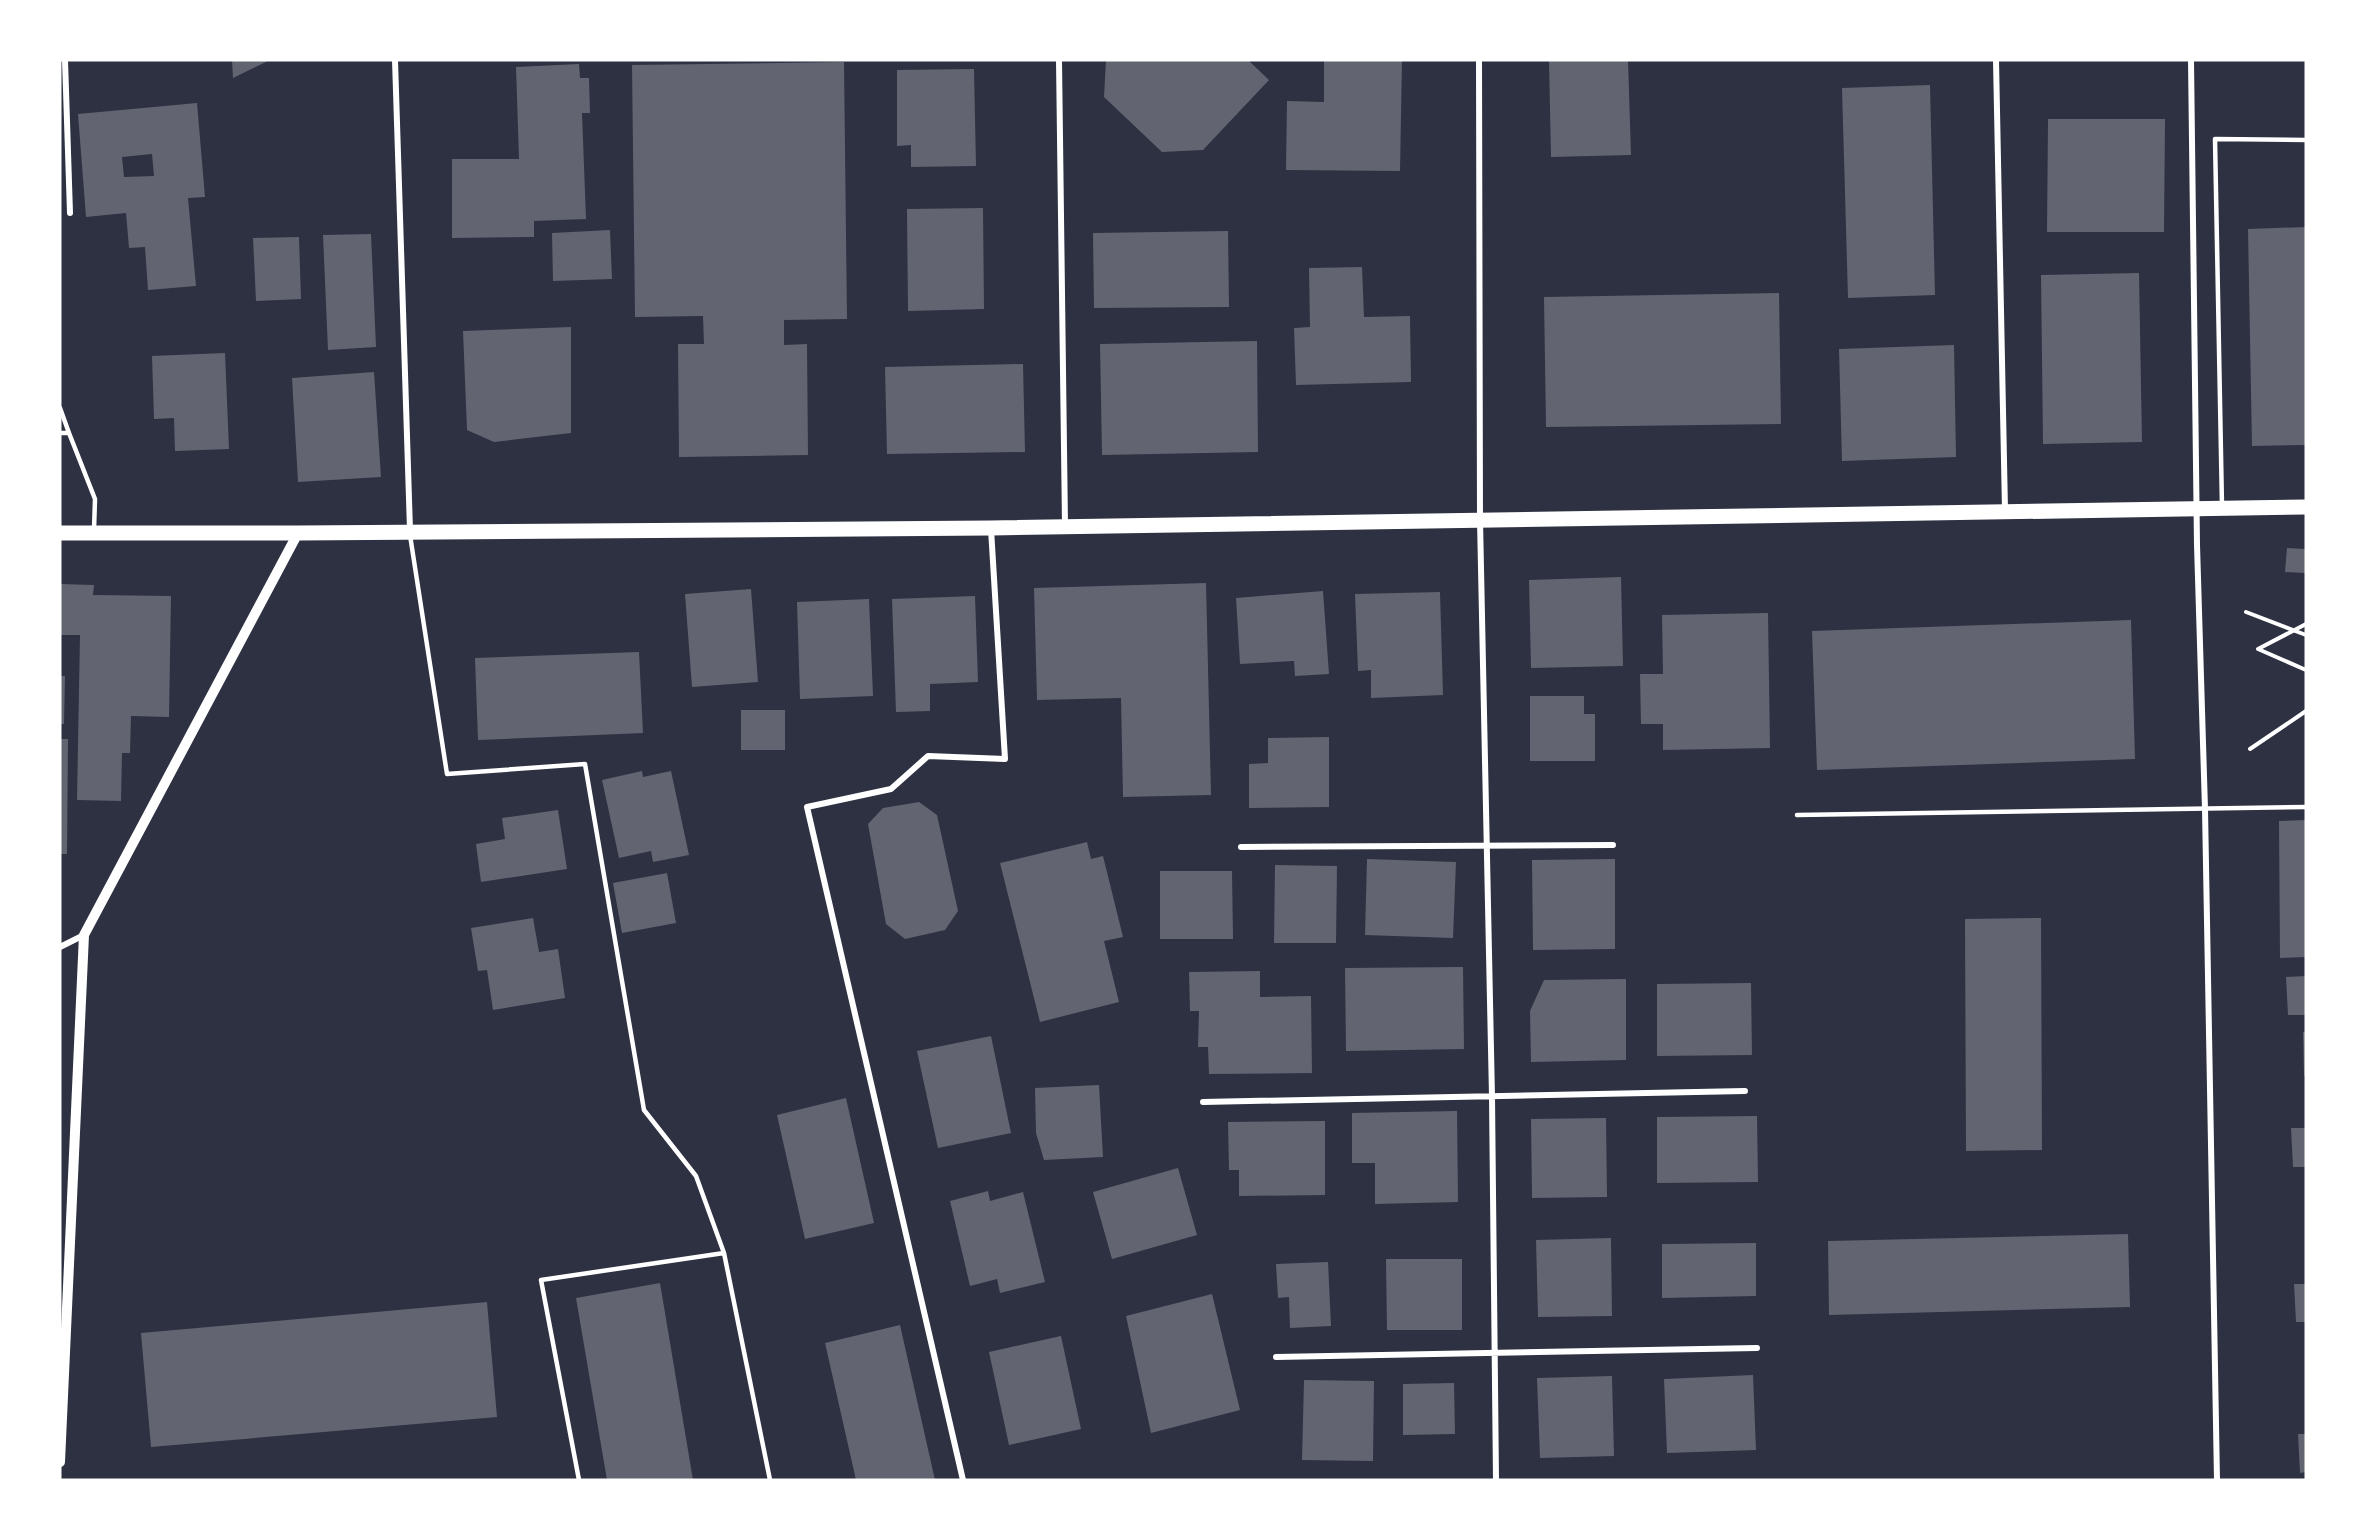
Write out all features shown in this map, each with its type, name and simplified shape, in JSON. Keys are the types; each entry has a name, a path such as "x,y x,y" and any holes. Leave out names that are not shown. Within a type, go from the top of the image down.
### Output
{"main road":[{"path":"60,533 991,528 2306,507"}],"street":[{"path":"64,60 70,213"},
{"path":"395,60 410,531"},
{"path":"1059,60 1065,527"},
{"path":"1479,60 1480,520 1492,1097 1496,1480"},
{"path":"1996,60 2005,511"},
{"path":"2191,60 2196,509 2205,809 2217,1480"},
{"path":"963,1480 807,807 891,789 928,756 1005,759 991,528"},
{"path":"60,1462 84,935 298,533"},
{"path":"1241,847 1487,847 1613,844"},
{"path":"60,947 84,935"},
{"path":"1203,1102 1745,1091"},
{"path":"1276,1357 1757,1348"}],"lane":[{"path":"2222,508 2215,139 2306,140"},
{"path":"60,408 95,499 94,532"},
{"path":"60,433 69,433"},
{"path":"410,531 447,774 585,764 644,1110 696,1176 724,1253 770,1480"},
{"path":"1797,815 2306,807"},
{"path":"579,1480 541,1280 724,1253"}],"path":[{"path":"2246,612 2306,635"},
{"path":"2306,624 2258,649 2306,670"},
{"path":"2250,749 2306,711"}],"building":[{"path":"232,60 270,60 233,78"},
{"path":"1106,60 1248,60 1269,80 1203,150 1162,152 1104,97"},
{"path":"1324,60 1402,60 1400,171 1286,170 1287,101 1324,102"},
{"path":"1628,60 1631,155 1551,157 1549,61"},
{"path":"844,62 847,319 784,320 784,345 807,344 808,455 679,457 678,344 704,344 703,316 635,317 632,65"},
{"path":"579,64 580,78 589,78 590,113 582,113 586,219 534,221 534,237 452,238 452,159 519,159 516,67"},
{"path":"974,69 976,166 911,167 911,145 897,146 897,70"},
{"path":"1930,85 1935,295 1848,298 1842,88"},
{"path":"197,103 205,197 188,198 196,286 148,290 145,247 129,248 126,213 86,217 78,114","holes":["152,154 154,176 124,177 122,157"]},
{"path":"2048,119 2165,119 2164,232 2047,232"},
{"path":"983,208 984,309 908,311 907,209"},
{"path":"2306,227 2306,445 2252,446 2248,229"},
{"path":"610,230 612,279 553,281 552,233"},
{"path":"1228,231 1229,307 1094,308 1093,233"},
{"path":"371,234 376,347 328,350 323,235"},
{"path":"299,237 301,299 256,301 253,238"},
{"path":"1362,267 1364,317 1410,316 1411,382 1296,385 1294,328 1310,327 1309,268"},
{"path":"2139,273 2142,442 2043,444 2041,275"},
{"path":"1779,293 1781,424 1546,427 1544,297"},
{"path":"571,327 571,433 494,442 467,430 463,331"},
{"path":"1257,341 1258,452 1102,455 1100,344"},
{"path":"1954,345 1956,457 1842,461 1839,349"},
{"path":"225,353 229,449 175,451 174,418 154,419 152,356"},
{"path":"1023,364 1025,452 887,454 885,367"},
{"path":"374,372 381,477 298,482 292,378"},
{"path":"2287,548 2306,549 2306,573 2285,572"},
{"path":"1621,577 1623,666 1531,668 1529,580"},
{"path":"1206,583 1211,795 1123,797 1121,698 1037,700 1034,588"},
{"path":"60,584 94,585 93,595 171,596 169,717 131,716 130,753 122,753 121,801 77,800 80,635 60,635"},
{"path":"751,589 758,682 692,687 685,594"},
{"path":"1323,591 1329,674 1295,676 1294,661 1240,664 1236,598"},
{"path":"1440,592 1443,695 1371,698 1371,670 1358,671 1355,594"},
{"path":"975,596 978,682 930,684 930,711 896,712 892,599"},
{"path":"869,599 873,696 800,699 797,602"},
{"path":"1768,613 1770,748 1663,750 1663,724 1641,724 1640,674 1663,674 1662,615"},
{"path":"2131,620 2135,759 1817,770 1812,631"},
{"path":"639,652 643,733 478,740 475,658"},
{"path":"60,676 65,676 64,724 60,724"},
{"path":"1530,696 1584,696 1584,714 1595,714 1595,761 1530,761"},
{"path":"741,710 785,710 785,750 741,750"},
{"path":"1329,737 1329,807 1249,808 1249,764 1268,763 1268,738"},
{"path":"60,739 68,739 67,854 60,854"},
{"path":"642,771 643,777 671,771 689,855 653,862 651,851 619,858 602,780"},
{"path":"919,802 937,815 958,911 945,930 905,939 886,924 868,824 883,808"},
{"path":"558,810 567,869 481,882 476,844 505,839 502,818"},
{"path":"2306,820 2306,957 2280,958 2279,821"},
{"path":"1087,842 1091,859 1103,856 1123,937 1104,941 1119,1002 1040,1022 1000,863"},
{"path":"1367,859 1456,862 1453,938 1365,935"},
{"path":"1615,859 1615,949 1533,950 1532,860"},
{"path":"1275,865 1337,866 1336,943 1274,943"},
{"path":"1160,871 1232,871 1233,939 1160,939"},
{"path":"667,873 676,923 622,933 613,883"},
{"path":"533,918 539,952 558,949 565,998 493,1010 487,970 478,971 471,928"},
{"path":"2041,918 2042,1150 1966,1151 1965,919"},
{"path":"1463,967 1464,1049 1346,1051 1345,968"},
{"path":"1260,971 1260,997 1311,996 1312,1073 1209,1074 1208,1047 1198,1047 1199,1011 1190,1011 1189,972"},
{"path":"2306,976 2306,1015 2288,1015 2286,977"},
{"path":"1626,979 1626,1060 1531,1062 1530,1011 1544,980"},
{"path":"1751,983 1752,1055 1657,1056 1657,984"},
{"path":"2303,1032 2306,1032 2306,1075 2304,1076"},
{"path":"991,1036 1011,1133 938,1148 917,1051"},
{"path":"1099,1085 1103,1157 1044,1160 1036,1133 1035,1088"},
{"path":"846,1098 874,1223 805,1239 777,1115"},
{"path":"1457,1111 1458,1202 1375,1204 1375,1163 1352,1163 1352,1113"},
{"path":"1757,1116 1758,1182 1657,1183 1657,1117"},
{"path":"1606,1118 1607,1197 1532,1198 1531,1119"},
{"path":"1325,1121 1325,1195 1239,1196 1239,1170 1229,1170 1228,1122"},
{"path":"2291,1128 2306,1128 2306,1167 2293,1167"},
{"path":"1178,1168 1197,1235 1112,1259 1093,1192"},
{"path":"988,1191 990,1201 1023,1192 1045,1282 1000,1293 997,1279 970,1286 950,1201"},
{"path":"2128,1234 2130,1307 1829,1315 1828,1241"},
{"path":"1611,1238 1612,1316 1538,1317 1536,1240"},
{"path":"1756,1243 1756,1296 1662,1298 1662,1244"},
{"path":"1386,1259 1462,1259 1462,1330 1387,1330"},
{"path":"1328,1262 1331,1326 1290,1328 1289,1297 1278,1298 1276,1264"},
{"path":"660,1283 693,1480 607,1480 576,1298"},
{"path":"2294,1284 2306,1284 2306,1322 2296,1322"},
{"path":"1212,1294 1240,1410 1151,1433 1126,1316"},
{"path":"487,1302 497,1417 151,1447 141,1333"},
{"path":"900,1325 935,1480 856,1480 825,1343"},
{"path":"1061,1336 1081,1429 1009,1445 989,1352"},
{"path":"1753,1375 1756,1450 1667,1453 1664,1379"},
{"path":"1612,1376 1614,1456 1540,1458 1537,1378"},
{"path":"1304,1380 1374,1381 1373,1461 1302,1460"},
{"path":"1454,1383 1455,1434 1403,1435 1403,1384"},
{"path":"2298,1434 2306,1434 2306,1472 2300,1473"}]}
